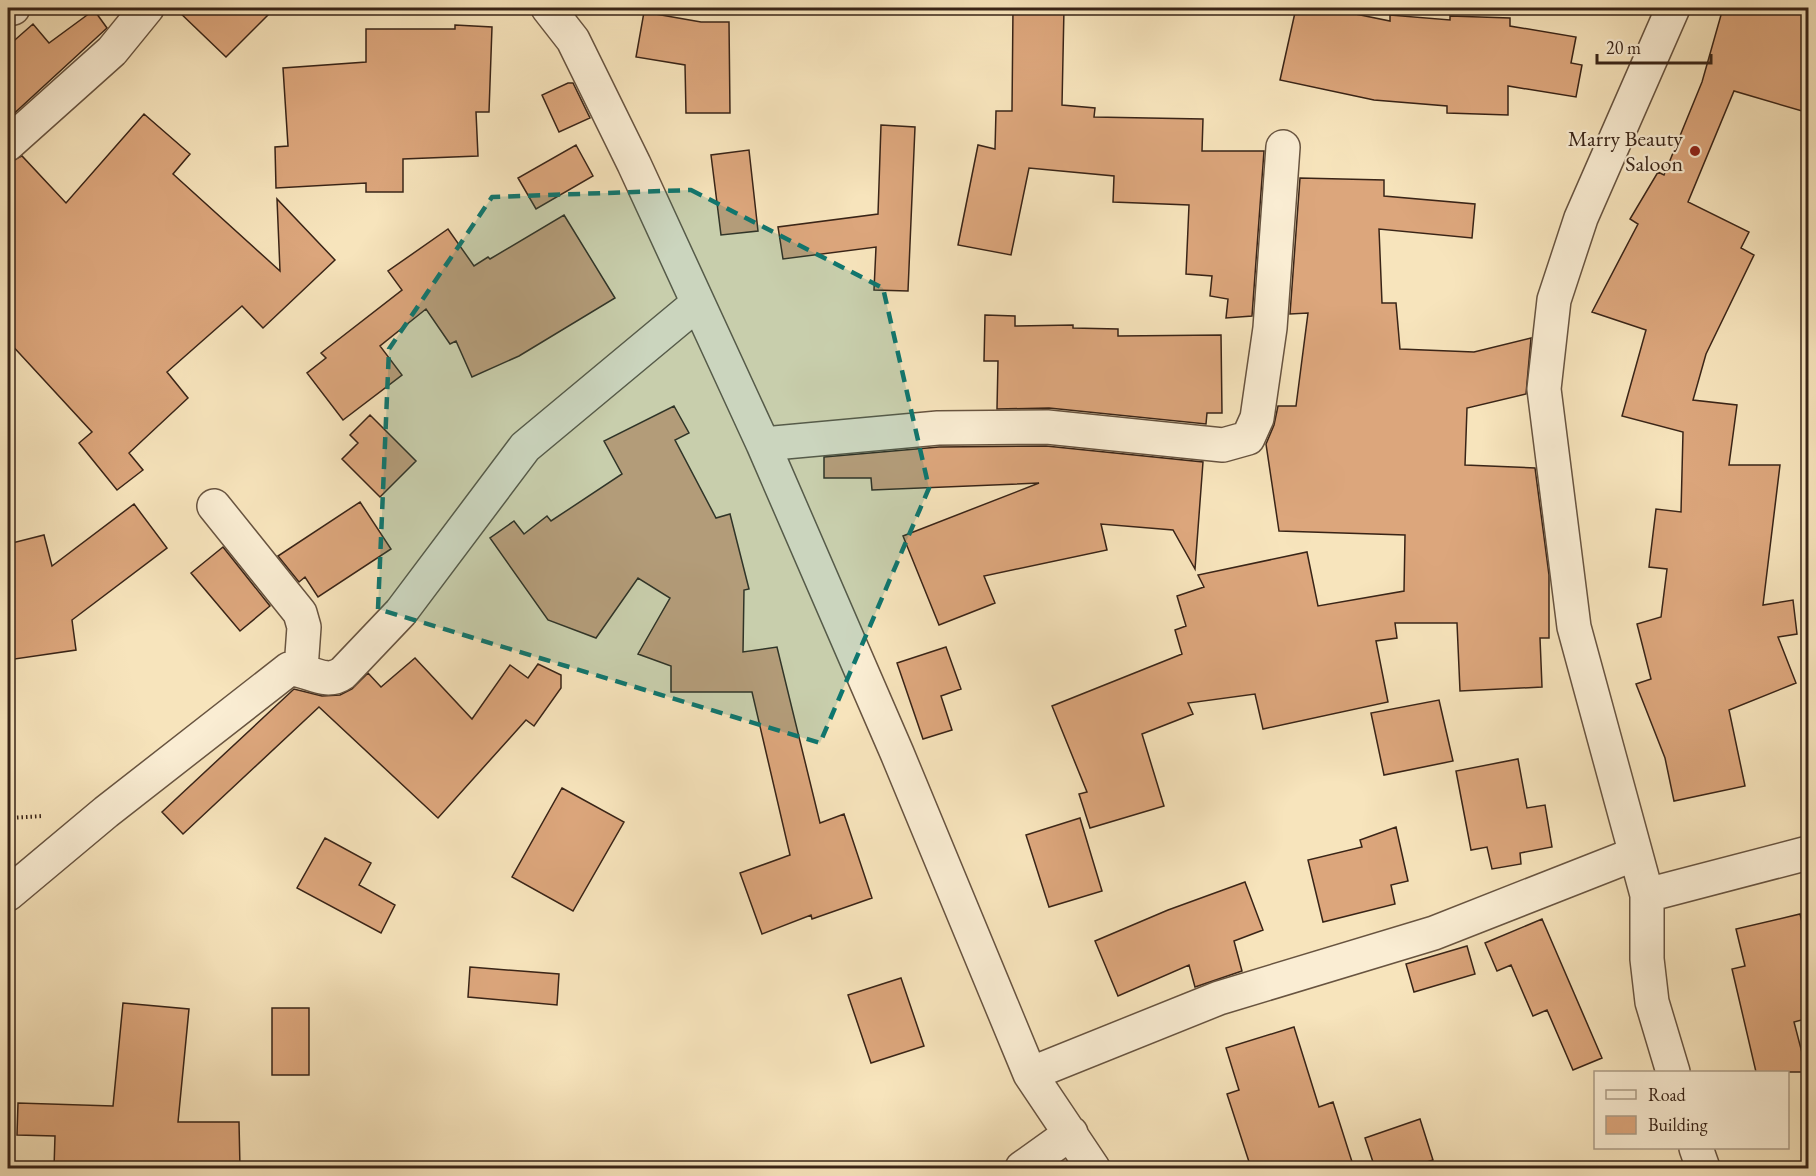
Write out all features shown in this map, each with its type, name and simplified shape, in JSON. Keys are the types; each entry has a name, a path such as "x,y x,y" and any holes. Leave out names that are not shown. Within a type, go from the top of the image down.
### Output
{"street":[{"path":"8,9 13,8"},
{"path":"8,144 112,51 147,8"},
{"path":"548,8 573,40 634,164 763,444 897,753 1030,1074 1093,1168"},
{"path":"569,8 573,40"},
{"path":"1672,1071 1652,1002 1647,959 1647,895 1575,627 1544,389 1554,300 1577,228 1673,8"},
{"path":"763,444 959,428 1047,427 1224,445 1248,438 1257,418 1270,328 1283,147"},
{"path":"8,894 289,669 301,669 326,679 335,679 344,673 401,612 525,447 698,303"},
{"path":"214,506 300,613 304,627 301,669"},
{"path":"1647,895 1809,853"},
{"path":"1030,1074 1219,998 1434,933 1635,854"},
{"path":"1022,1168 1071,1133"},
{"path":"1696,1149 1703,1168"}],"highlighted area":[{"path":"691,190 883,288 929,488 820,743 378,609 389,349 492,197"}],"building":[{"path":"175,8 275,8 226,57"},
{"path":"1013,8 1064,8 1062,105 1095,108 1094,117 1203,119 1202,151 1264,151 1252,316 1226,318 1228,299 1210,296 1212,276 1186,274 1189,205 1113,202 1114,176 1029,168 1011,255 958,245 978,145 995,149 996,111 1012,111"},
{"path":"1296,8 1326,8 1390,21 1390,15 1450,20 1450,16 1510,18 1510,26 1576,37 1571,63 1582,65 1576,97 1508,86 1508,115 1447,113 1447,106 1374,100 1280,80"},
{"path":"1723,8 1809,8 1809,113 1734,91 1688,202 1749,232 1741,248 1754,255 1706,354 1693,400 1737,405 1729,465 1780,465 1763,605 1793,600 1797,634 1778,637 1796,683 1729,710 1745,786 1674,801 1665,758 1636,684 1651,679 1637,624 1661,617 1667,569 1649,567 1656,509 1681,512 1683,432 1622,416 1646,330 1592,312 1638,224 1630,219 1658,172 1664,175 1702,82"},
{"path":"94,10 107,28 8,119 8,46 33,24 49,43"},
{"path":"644,12 701,22 729,22 730,113 686,113 685,65 636,57"},
{"path":"455,25 492,27 489,112 476,112 478,156 403,159 403,192 366,192 366,183 276,188 275,147 288,146 283,68 366,62 366,29 455,29"},
{"path":"568,83 573,83 590,118 559,132 542,95"},
{"path":"144,114 190,154 173,174 280,271 277,199 335,260 263,328 242,306 167,372 188,398 129,453 143,470 117,490 79,443 92,432 8,341 8,162 22,156 66,203"},
{"path":"881,125 915,127 908,291 874,290 876,247 783,259 778,227 878,214"},
{"path":"576,145 593,176 536,209 518,178"},
{"path":"749,150 758,231 721,235 711,155"},
{"path":"1300,178 1384,180 1384,196 1475,204 1472,238 1379,229 1382,303 1396,303 1400,349 1474,352 1531,338 1526,394 1467,408 1465,465 1535,468 1549,575 1549,638 1540,638 1542,687 1460,691 1457,623 1395,623 1397,638 1376,641 1388,702 1263,729 1255,694 1188,703 1193,714 1142,734 1164,806 1090,828 1079,794 1087,792 1052,706 1182,654 1175,630 1186,626 1177,596 1204,587 1198,575 1307,552 1318,606 1404,591 1405,535 1279,531 1266,444 1274,425 1278,406 1296,406 1308,313 1290,314"},
{"path":"564,215 615,298 519,356 472,377 456,341 450,344 426,309 380,346 402,375 343,420 307,373 326,358 321,353 402,290 388,271 448,229 474,266"},
{"path":"985,315 1015,316 1015,326 1073,325 1073,328 1118,329 1118,336 1221,335 1222,413 1207,413 1206,424 1049,408 997,409 998,361 984,361"},
{"path":"674,406 689,433 675,440 716,518 730,514 749,589 744,590 743,652 777,647 820,823 844,814 872,898 812,919 811,915 762,934 740,873 790,855 752,692 671,692 671,666 638,654 670,598 638,578 596,638 548,620 490,538 514,521 524,534 547,516 551,521 622,474 604,441"},
{"path":"370,415 416,461 380,497 342,459 358,443 350,435"},
{"path":"1046,446 1203,462 1195,569 1173,530 1101,524 1107,550 984,576 995,603 939,625 903,536 1039,483 872,490 871,478 824,478 824,457 939,447"},
{"path":"360,502 391,549 318,597 305,577 299,582 278,556"},
{"path":"134,504 167,548 72,620 76,650 8,660 8,544 44,535 52,566"},
{"path":"223,547 270,606 240,631 191,573"},
{"path":"946,647 961,689 941,696 952,730 923,739 897,663"},
{"path":"415,658 472,719 510,665 528,678 538,664 561,675 561,688 534,726 526,720 438,818 319,707 183,834 162,812 294,689 322,696 340,695 352,689 368,673 381,687"},
{"path":"1439,700 1453,761 1384,775 1371,713"},
{"path":"1518,759 1527,808 1545,805 1552,847 1520,853 1521,864 1492,869 1487,847 1471,850 1456,771"},
{"path":"562,788 624,822 573,911 512,877"},
{"path":"1080,818 1102,891 1049,907 1026,835"},
{"path":"1396,827 1408,881 1391,885 1395,904 1323,922 1308,860 1362,847 1360,840"},
{"path":"325,838 371,863 359,885 395,905 381,933 297,888"},
{"path":"1245,882 1263,930 1234,941 1242,971 1195,987 1189,965 1118,996 1095,941 1168,910"},
{"path":"1800,914 1809,950 1809,1018 1794,1022 1807,1072 1756,1071 1732,969 1745,966 1736,929"},
{"path":"1542,919 1602,1058 1573,1070 1547,1010 1533,1016 1511,965 1497,971 1485,943"},
{"path":"1467,946 1475,974 1414,992 1406,964"},
{"path":"470,967 559,974 557,1005 468,997"},
{"path":"901,978 924,1046 871,1063 848,995"},
{"path":"123,1003 189,1009 178,1122 239,1122 240,1168 54,1168 55,1136 17,1135 18,1103 113,1106"},
{"path":"272,1008 309,1008 309,1075 272,1075"},
{"path":"1294,1027 1319,1107 1333,1102 1354,1168 1251,1168 1227,1094 1239,1090 1226,1048"},
{"path":"1420,1119 1433,1160 1408,1168 1375,1168 1365,1138"}],"place":[{"name":"Marry Beauty Saloon","path":"1695,151"}]}
